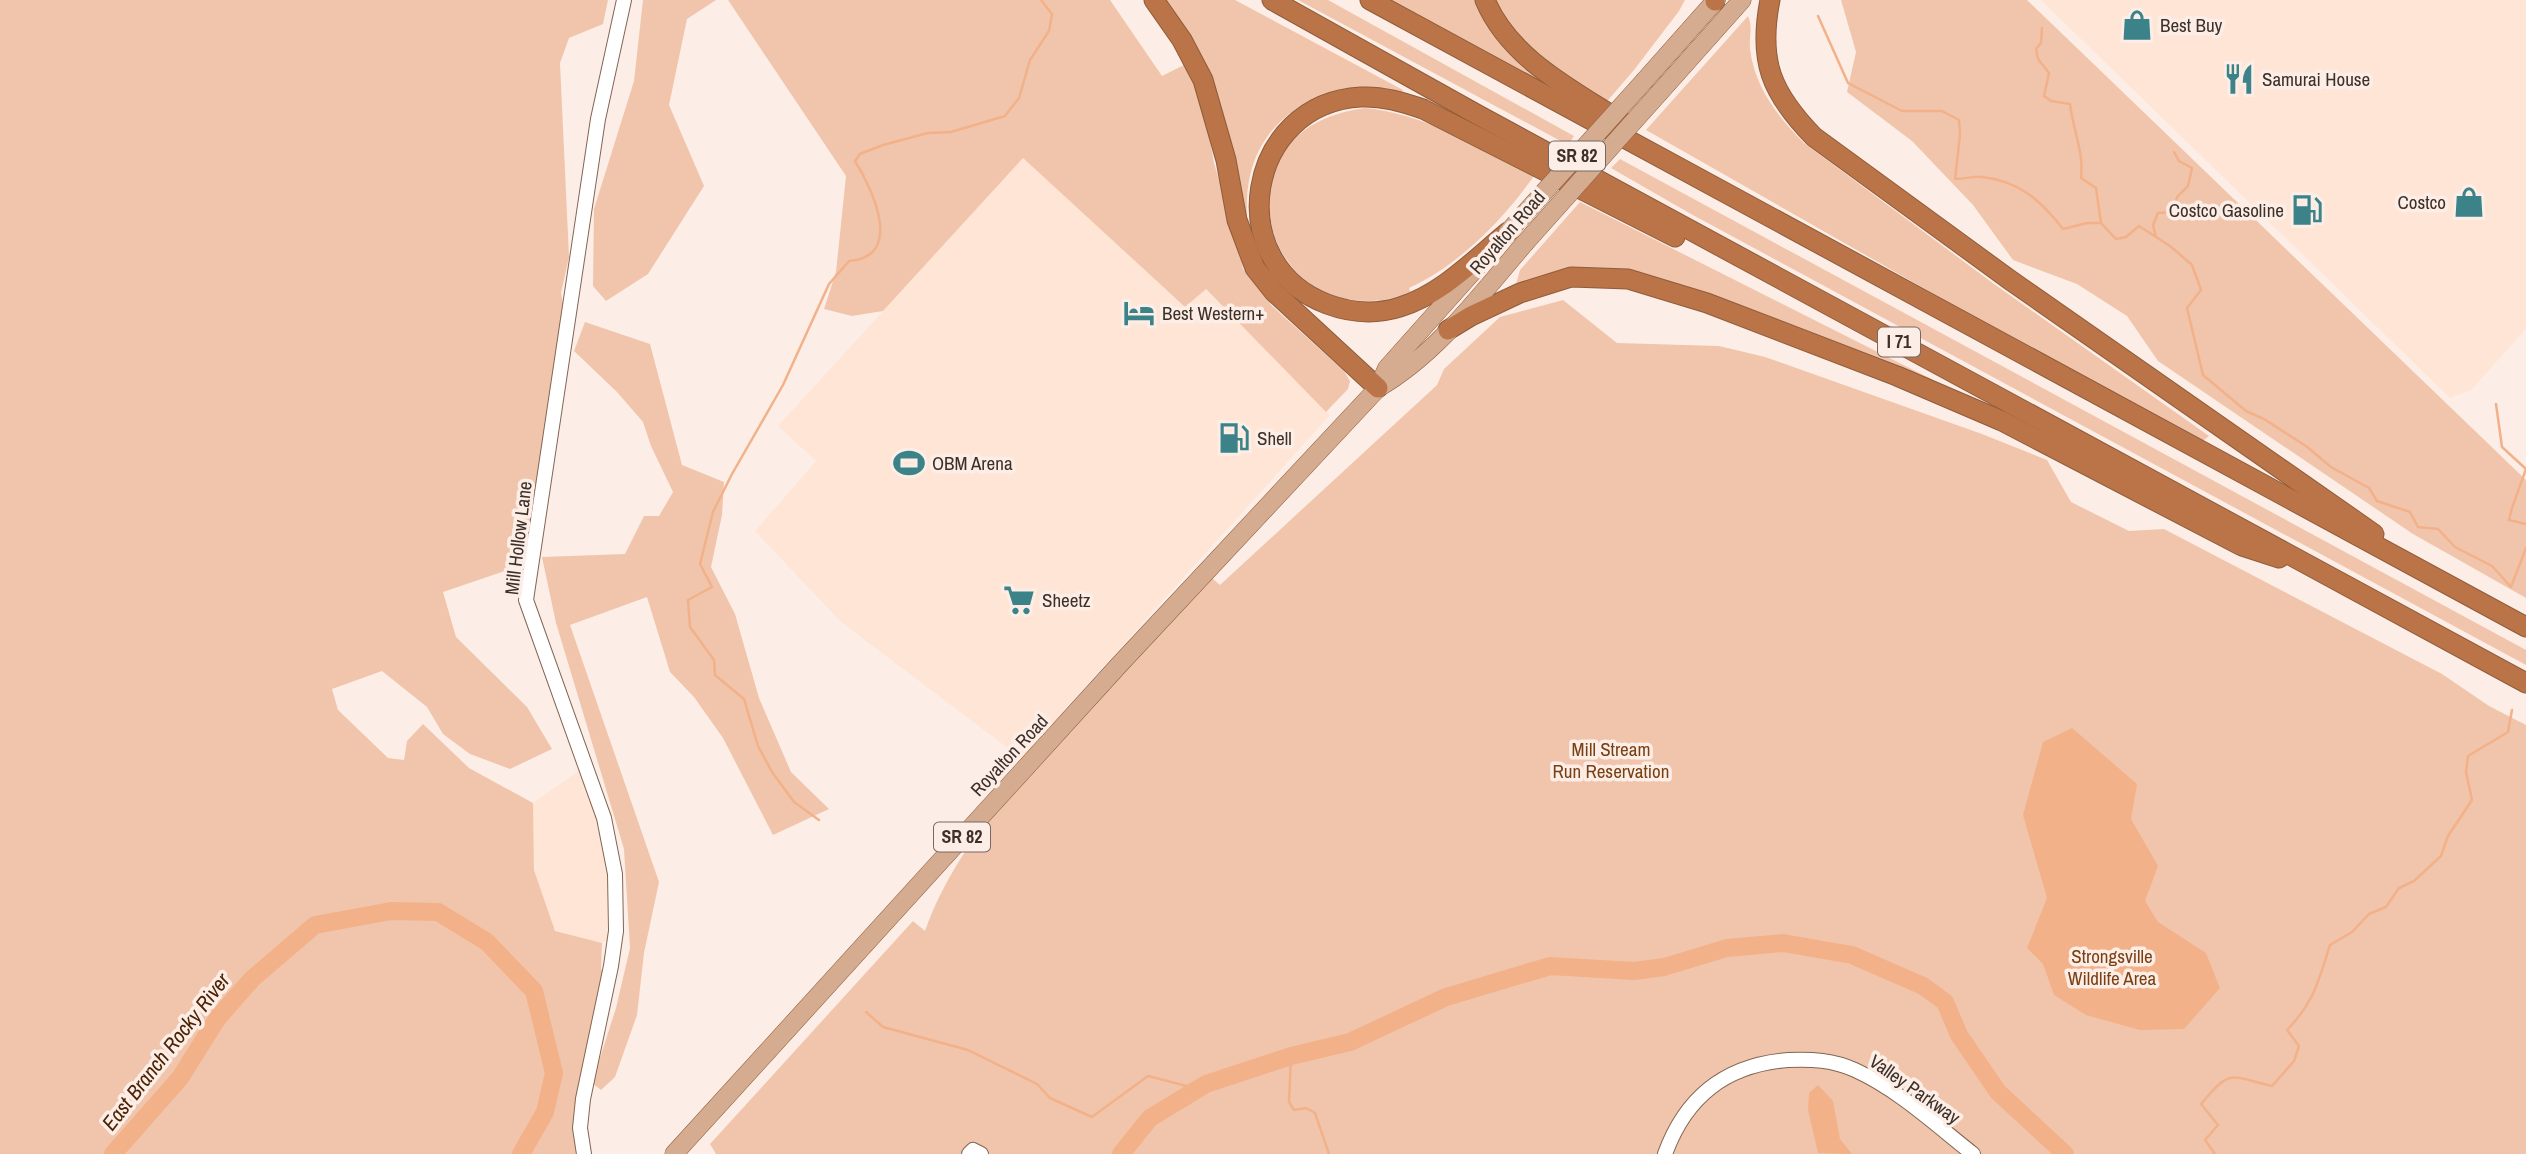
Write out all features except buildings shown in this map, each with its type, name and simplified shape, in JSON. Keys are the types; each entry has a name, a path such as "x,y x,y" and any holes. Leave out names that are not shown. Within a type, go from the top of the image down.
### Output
{"highway":[{"path":"1154,0 1182,40 1203,80 1226,160 1237,220 1255,268 1274,292 1378,388"},
{"name":"I 71","path":"1272,0 2526,683"},
{"name":"I 71","path":"1370,0 2526,627"},
{"path":"1485,0 1496,24 1525,55 1555,78 1768,218"},
{"path":"1770,0 1764,45 1769,69 1779,94 1794,116 1814,137 2021,288 2451,587"},
{"path":"1516,237 1430,293 1401,307 1380,312 1358,312 1339,308 1309,295 1280,268 1261,228 1259,190 1266,165 1275,147 1290,127 1309,113 1349,98 1395,100 1435,115 1693,245 1729,251"},
{"path":"1448,330 1520,293 1571,277 1629,279 1707,303 1909,381 2002,421 2242,546 2266,555 2308,564"}],"main road":[{"name":"Royalton Road","path":"674,1154 1119,666 1378,388 1401,375 1448,330 1516,237 1645,80 1715,0"},
{"name":"Royalton Road","path":"1378,388 1387,368 1660,92 1742,0"}],"street":[{"name":"Mill Hollow Lane","path":"584,1154 580,1128 583,1099 616,931 614,864 604,818 526,600 598,119 624,0"},
{"name":"Valley Parkway","path":"1665,1154 1681,1119 1696,1100 1720,1080 1752,1065 1812,1059 1844,1066 1877,1082 1906,1101 1973,1154"},
{"path":"969,1154 973,1150 981,1154"}],"shaded area":[{"path":"2041,0 2526,0 2526,329 2471,390 2450,398"},
{"path":"1023,158 1185,307 1205,289 1330,415 1021,758 841,622 755,531 816,461 778,426"},
{"path":"2072,728 2137,784 2131,819 2158,866 2145,901 2158,922 2206,953 2220,988 2184,1029 2140,1030 2086,1015 2054,995 2043,964 2027,948 2047,898 2023,815 2043,742"},
{"path":"580,770 595,808 607,859 607,940 602,943 555,932 534,870 533,803"},
{"path":"1818,1085 1833,1101 1840,1139 1852,1154 1818,1153 1808,1110 1809,1093"}],"green space":[{"path":"0,0 608,0 603,24 569,38 560,63 569,257 561,293 568,330 534,561 443,592 456,637 527,707 552,749 510,769 470,754 443,734 427,707 382,671 332,689 338,710 388,758 404,760 407,741 423,724 469,768 533,803 534,870 555,931 602,943 601,970 608,968 579,1109 583,1154 0,1154"},
{"path":"643,0 716,0 687,19 669,105 704,186 648,274 606,301 593,286 594,209 634,81"},
{"path":"728,0 1110,0 1162,76 1186,64 1202,97 1214,163 1243,269 1272,306 1344,371 1350,381 1348,389 1326,412 1206,289 1185,307 1023,158 883,311 852,316 824,309 836,272 846,176"},
{"path":"1159,0 1235,0 1403,90 1353,89 1330,94 1308,102 1288,115 1271,132 1258,152 1249,182 1247,225 1230,160"},
{"path":"1298,0 1328,0 1574,136 1568,145"},
{"path":"1387,0 1477,0 1552,88"},
{"path":"1490,0 1685,0 1634,70 1603,106 1522,47"},
{"path":"1841,0 2027,0 2526,480 2526,598 2413,534 2158,361 2127,316 2077,284 2013,260 1973,205 1912,141 1847,92 1856,52"},
{"path":"1748,16 1751,28 1750,49 1762,89 1785,123 1804,143 1994,284 2209,436 2203,441 1948,302 1646,130"},
{"path":"1365,108 1388,111 1431,125 1534,176 1494,225 1445,267 1409,288 1411,293 1360,301 1319,289 1289,263 1272,228 1269,189 1283,153 1314,124"},
{"path":"1620,159 2526,650 2526,665 1691,214 1611,168"},
{"path":"1580,202 1971,399 1745,312 1556,273 1516,284 1520,270"},
{"name":"Mill Stream Run Reservation","path":"1563,300 1617,343 1719,346 1765,357 1982,434 2047,460 2071,502 2129,531 2164,529 2442,674 2489,706 2526,725 2526,1154 716,1154 710,1144 913,921 925,931 952,872 1009,792 1206,573 1220,585 1437,385 1444,369 1500,317"},
{"path":"585,322 650,344 682,465 724,482 722,515 711,567 735,614 759,698 791,772 829,809 773,835 723,738 694,697 670,672 647,597 570,625 659,882 644,953 637,1015 615,1077 601,1090 592,1083 616,1008 630,948 624,849 556,623 542,557 625,554 644,516 659,516 673,492 651,446 643,422 617,392 574,351"}],"waterway":[{"path":"819,820 794,802 772,772 758,746 744,699 715,675 714,660 690,627 688,600 712,587 700,564 713,512 783,385 829,284 849,261 866,257 876,247 880,235 875,203 855,161 860,154 883,145 928,133 951,132 1005,116 1019,98 1030,60 1049,31 1052,14 1041,0"},
{"path":"1818,16 1848,83 1902,111 1942,111 1959,120 1955,179 1982,177 2019,188 2038,201 2063,229 2087,223 2101,223 2116,239 2126,237 2139,226 2170,246 2192,265 2201,290 2187,308 2203,375 2246,411 2264,419 2306,446 2331,467 2369,488 2377,501 2410,512 2418,527 2438,529 2455,547 2492,566 2511,587 2526,548"},
{"path":"2042,28 2041,43 2036,49 2038,59 2049,73 2044,96 2051,101 2070,104 2080,150 2081,178 2096,188 2101,223"},
{"path":"2156,237 2153,225 2158,213 2173,212 2177,197 2188,186 2192,168 2179,161 2174,152"},
{"path":"2496,404 2502,447 2526,469 2509,520 2526,524"},
{"path":"2215,1154 2205,1140 2218,1125 2201,1104 2219,1085 2232,1078 2272,1086 2294,1061 2299,1046 2287,1030 2310,1000 2330,945 2352,932 2369,914 2386,907 2399,888 2414,881 2441,856 2448,836 2472,800 2466,772 2468,756 2508,732 2512,710"},
{"name":"East Branch Rocky River","path":"113,1154 180,1078 217,1019 252,979 315,925 391,911 438,912 487,942 534,991 554,1073 545,1112 521,1154"},
{"name":"East Branch Rocky River","path":"1121,1154 1150,1118 1206,1084 1291,1056 1350,1042 1446,997 1550,966 1634,971 1664,967 1727,948 1783,943 1852,955 1923,986 1945,1002 1959,1035 1998,1092 2065,1154"},
{"path":"866,1012 883,1027 968,1050 1037,1084 1050,1098 1092,1117 1148,1076 1198,1089"},
{"path":"1291,1056 1289,1102 1294,1110 1306,1108 1315,1113 1329,1154"}],"place":[{"name":"Best Buy","path":"2137,25"},
{"name":"Samurai House","path":"2239,79"},
{"name":"Costco","path":"2469,202"},
{"name":"Costco Gasoline","path":"2307,210"},
{"name":"Best Western+","path":"1139,313"},
{"name":"Shell","path":"1234,438"},
{"name":"OBM Arena","path":"909,463"},
{"name":"Sheetz","path":"1019,600"}],"park label":[{"name":"Strongsville Wildlife Area","path":"2112,967"}]}
